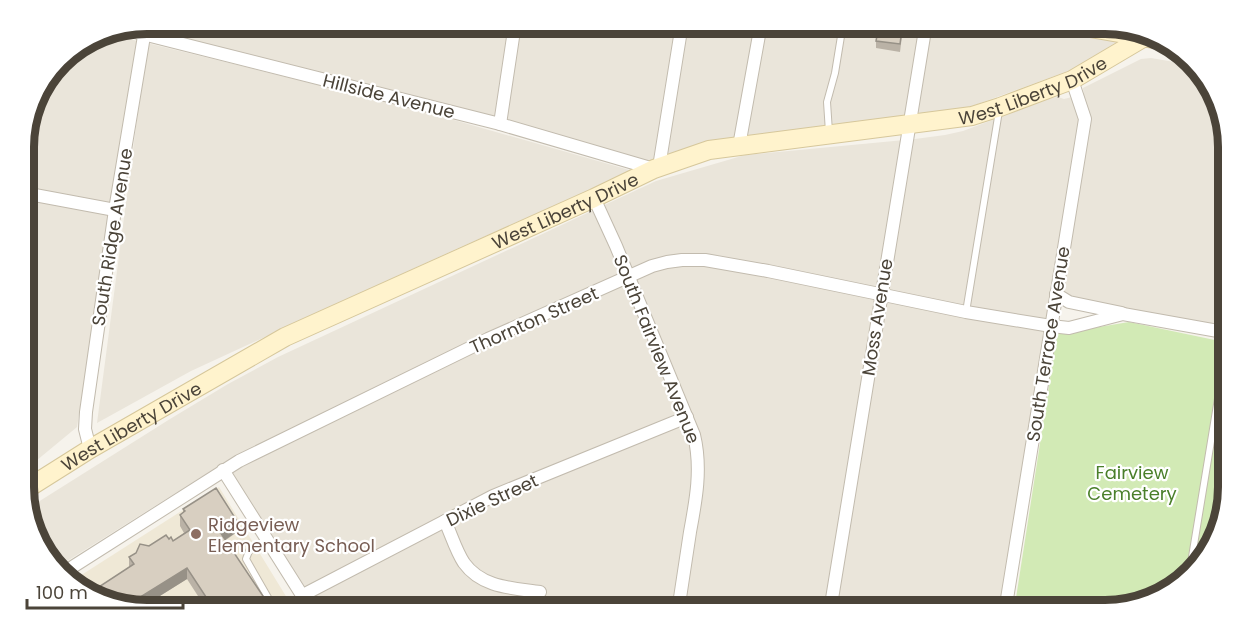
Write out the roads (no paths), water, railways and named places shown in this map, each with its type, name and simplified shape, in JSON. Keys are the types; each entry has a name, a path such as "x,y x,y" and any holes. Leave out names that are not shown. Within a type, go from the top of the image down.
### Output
{"main road":[{"name":"West Liberty Drive","path":"34,484 90,449 285,337 656,168 709,150 972,116 1072,80 1138,40"}],"street":[{"name":"South Ridge Avenue","path":"90,449 85,429 87,412 144,34"},
{"name":"Hillside Avenue","path":"164,34 656,168"},
{"path":"500,124 514,34"},
{"path":"656,168 680,34"},
{"path":"739,146 759,34"},
{"name":"Moss Avenue","path":"832,600 924,34"},
{"name":"South Terrace Avenue","path":"1007,600 1085,118 1072,80"},
{"path":"35,195 116,210"},
{"name":"South Fairview Avenue","path":"594,198 696,443 699,465 696,496 680,600"},
{"name":"Thornton Street","path":"70,569 239,461 488,339 652,266 667,262 705,260 966,312 1051,326 1069,328 1123,314"},
{"path":"1056,294 1069,302 1218,331"},
{"name":"Dixie Street","path":"303,596 493,496 687,417"},
{"path":"223,470 305,600"},
{"path":"445,521 463,562 473,573 498,586 540,592"}],"lane":[{"path":"829,135 827,102 835,73 841,34"},
{"path":"966,312 1000,107"},
{"path":"1191,560 1218,399"},
{"path":"267,538 249,551 246,559 270,600"},
{"path":"297,600 303,596"}],"place":[{"name":"Ridgeview Elementary School","path":"196,534"}],"park label":[{"name":"Fairview Cemetery","path":"1132,482"}]}
